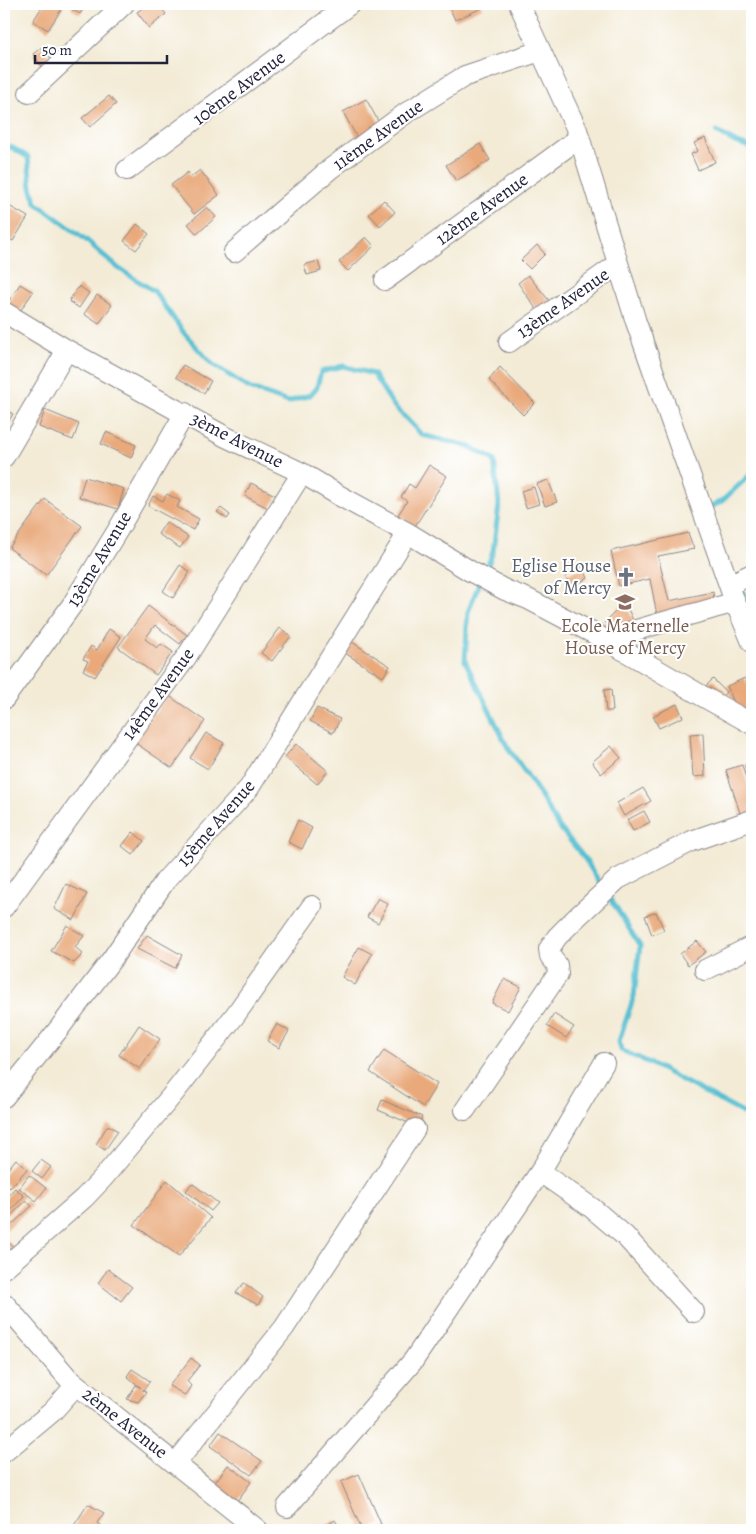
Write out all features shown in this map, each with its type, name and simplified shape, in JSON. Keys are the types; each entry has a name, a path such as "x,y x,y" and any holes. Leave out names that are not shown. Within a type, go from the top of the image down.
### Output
{"street":[{"path":"29,93 124,4"},
{"name":"10ème Avenue","path":"127,170 350,4"},
{"path":"519,4 579,138 639,332 732,593 752,642"},
{"name":"11ème Avenue","path":"234,252 330,169 406,113 465,76 540,52"},
{"name":"12ème Avenue","path":"384,280 579,138"},
{"name":"13ème Avenue","path":"509,342 618,264"},
{"name":"3ème Avenue","path":"4,312 67,350 226,437 302,473 408,533 470,571 606,640 752,724"},
{"path":"4,457 67,350"},
{"name":"13ème Avenue","path":"4,699 72,605 185,413"},
{"name":"14ème Avenue","path":"4,907 187,656 302,473"},
{"name":"15ème Avenue","path":"4,1097 112,958 165,880 249,788 408,533"},
{"path":"606,640 668,620 708,611 732,593 752,574"},
{"path":"465,1110 558,974 557,965 550,956 549,949 576,918 618,879 692,841 752,820"},
{"path":"4,1268 84,1198 103,1178 174,1093 236,1014 312,906"},
{"path":"705,970 752,946"},
{"path":"287,1507 413,1361 540,1172 604,1064"},
{"path":"176,1463 284,1328 415,1129"},
{"path":"540,1172 592,1208 625,1236 694,1312"},
{"name":"2ème Avenue","path":"4,1302 68,1378 258,1530"},
{"path":"4,1452 52,1412 76,1385"}],"building":[{"path":"44,4 57,4 63,7 48,30 33,21"},
{"path":"74,4 86,4 80,14 71,9"},
{"path":"148,4 158,4 166,14 149,28 137,12"},
{"path":"448,4 480,4 482,8 455,20"},
{"path":"42,47 54,62 44,69 33,54"},
{"path":"109,96 116,104 90,127 82,118"},
{"path":"366,99 383,130 360,143 343,112"},
{"path":"705,138 715,162 698,170 691,154 698,151 694,143"},
{"path":"480,144 490,160 456,181 446,165"},
{"path":"200,170 219,195 194,214 171,185 188,172 191,177"},
{"path":"384,200 395,212 380,226 369,214"},
{"path":"4,203 28,217 13,241 4,236"},
{"path":"207,207 216,217 197,234 188,224"},
{"path":"137,224 149,234 136,250 124,241"},
{"path":"366,237 374,246 348,271 339,262"},
{"path":"537,245 545,254 530,269 521,260"},
{"path":"318,261 321,271 307,275 304,265"},
{"path":"528,275 552,304 539,313 518,283"},
{"path":"20,284 33,292 16,317 4,308"},
{"path":"79,286 89,293 79,308 69,301"},
{"path":"97,295 112,305 99,324 84,314"},
{"path":"183,365 211,381 204,393 176,377"},
{"path":"500,367 535,403 523,415 489,380"},
{"path":"4,409 13,414 7,424 4,422"},
{"path":"45,410 79,424 73,440 39,427"},
{"path":"106,432 136,445 131,458 101,444"},
{"path":"429,465 447,476 415,526 398,515 407,501 401,497 409,484 415,488"},
{"path":"85,477 124,489 118,509 79,497"},
{"path":"548,480 557,502 545,506 537,484"},
{"path":"251,483 277,496 270,509 245,496"},
{"path":"534,487 539,504 526,508 521,491"},
{"path":"167,494 180,501 177,507 199,519 193,530 148,506 153,496 163,501"},
{"path":"45,499 82,526 46,575 9,548"},
{"path":"221,508 230,515 227,519 217,512"},
{"path":"166,522 188,537 180,548 158,534"},
{"path":"688,533 694,549 658,556 669,601 713,592 715,608 658,620 650,579 619,586 611,551"},
{"path":"180,565 190,572 173,598 163,591"},
{"path":"583,567 588,578 571,587 565,576"},
{"path":"625,602 635,625 606,634 602,625"},
{"path":"148,606 187,635 180,644 155,625 145,639 157,648 161,644 173,652 156,675 118,647"},
{"path":"280,628 291,636 272,661 261,653"},
{"path":"109,629 121,637 95,677 83,670 88,661 83,659 91,646 97,650"},
{"path":"352,642 390,666 383,677 345,653"},
{"path":"745,678 752,694 752,708 739,714 727,686"},
{"path":"713,679 726,692 716,703 702,690"},
{"path":"611,689 613,711 606,711 604,690"},
{"path":"168,695 205,721 172,768 134,742"},
{"path":"677,704 683,717 659,728 653,716"},
{"path":"317,708 340,719 333,733 310,721"},
{"path":"206,733 224,743 208,769 190,758"},
{"path":"703,733 705,776 693,777 690,734"},
{"path":"296,744 328,771 317,784 285,757"},
{"path":"611,746 621,758 601,774 592,762"},
{"path":"752,762 752,780 750,781 745,765"},
{"path":"742,765 752,798 752,819 743,822 726,770"},
{"path":"643,788 651,801 624,816 617,803"},
{"path":"644,811 650,822 633,831 627,820"},
{"path":"298,820 312,828 302,849 288,842"},
{"path":"133,832 144,841 133,855 122,846"},
{"path":"66,884 87,894 74,920 54,909"},
{"path":"378,898 388,904 378,923 367,917"},
{"path":"656,912 664,930 652,935 645,916"},
{"path":"67,925 84,936 75,947 83,954 74,963 51,951"},
{"path":"147,935 182,955 175,968 137,949"},
{"path":"697,941 706,952 688,965 680,954"},
{"path":"359,947 372,954 355,985 342,977"},
{"path":"504,979 521,987 508,1011 492,1003"},
{"path":"554,1014 574,1027 566,1038 547,1026"},
{"path":"277,1024 289,1031 279,1048 267,1041"},
{"path":"139,1025 160,1039 140,1069 119,1055"},
{"path":"384,1050 437,1084 423,1107 370,1072"},
{"path":"382,1100 422,1117 418,1127 378,1110"},
{"path":"108,1125 118,1131 105,1150 96,1144"},
{"path":"16,1159 27,1169 10,1188 4,1182 4,1174"},
{"path":"41,1160 51,1167 42,1179 32,1171"},
{"path":"29,1175 46,1188 36,1201 19,1188"},
{"path":"167,1180 211,1218 179,1256 134,1225"},
{"path":"192,1183 218,1203 211,1211 186,1191"},
{"path":"15,1188 24,1196 4,1218 4,1200"},
{"path":"26,1201 32,1206 4,1232 4,1222"},
{"path":"6,1240 16,1249 4,1261 4,1242"},
{"path":"108,1269 132,1287 121,1301 98,1283"},
{"path":"244,1283 263,1297 258,1305 236,1293"},
{"path":"191,1358 200,1365 187,1381 191,1386 185,1395 169,1386"},
{"path":"132,1369 150,1381 143,1390 146,1392 138,1402 127,1399 136,1385 141,1388 127,1376"},
{"path":"220,1432 262,1461 251,1475 210,1446"},
{"path":"228,1465 251,1482 234,1505 211,1488"},
{"path":"359,1474 381,1524 368,1530 362,1530 341,1482"},
{"path":"88,1504 104,1513 97,1523 104,1528 103,1530 71,1530"},
{"path":"335,1520 341,1530 319,1530"}],"waterway":[{"path":"717,132 735,142 752,148"},
{"path":"4,145 28,157 31,187 36,203 85,239 118,268 154,291 184,333 212,364 249,388 288,402 310,395 317,387 321,372 343,366 373,374 393,405 422,435 468,446 494,460 499,505 493,552 484,574"},
{"path":"709,508 722,501 752,473"},
{"path":"480,581 468,612 465,661 507,746 534,785 557,824 585,859 603,888"},
{"path":"742,585 740,585 752,613"},
{"path":"608,895 640,946 634,996 619,1041 621,1050 650,1063 752,1118"}],"place":[{"name":"Eglise House of Mercy","path":"626,577"},
{"name":"Ecole Maternelle House of Mercy","path":"625,602"}]}
